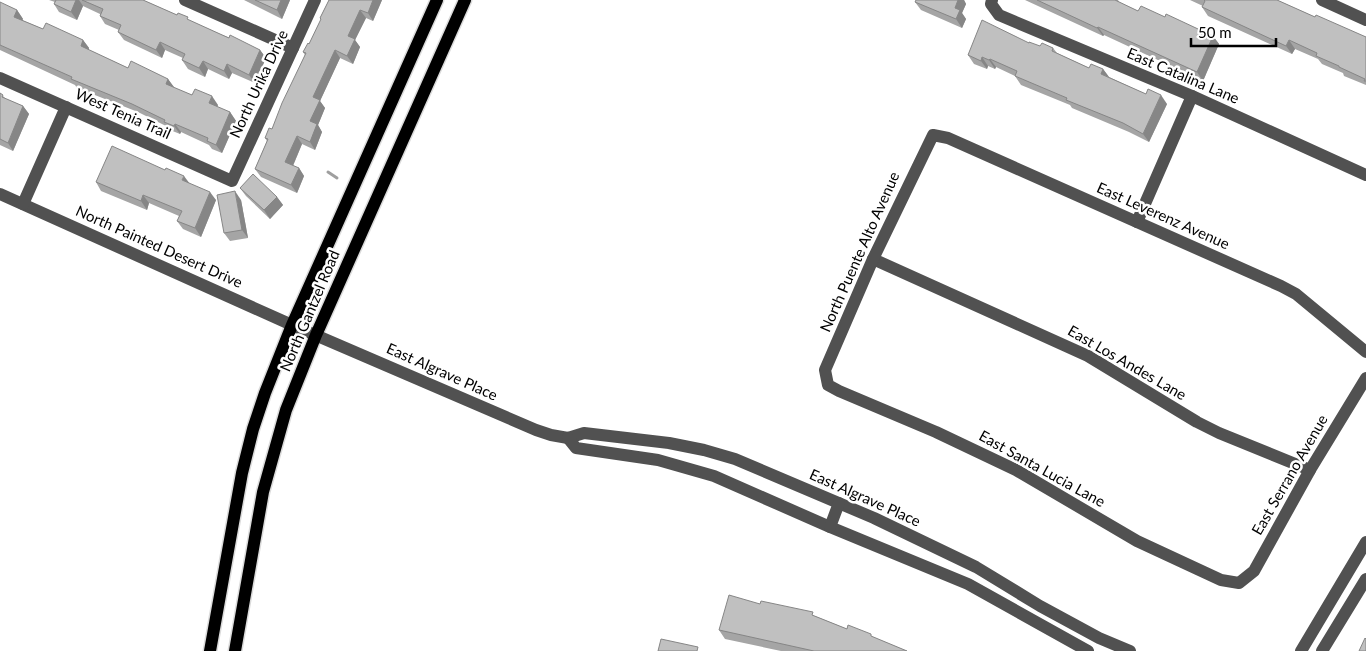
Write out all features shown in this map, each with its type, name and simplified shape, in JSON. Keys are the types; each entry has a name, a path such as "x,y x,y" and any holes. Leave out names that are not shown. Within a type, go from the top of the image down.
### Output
{"main road":[{"name":"North Gantzel Road","path":"235,651 261,502 286,410 304,330 437,0"},
{"name":"North Gantzel Road","path":"210,651 245,459 265,393 304,330 465,0"}],"street":[{"path":"185,0 293,48"},
{"name":"North Urika Drive","path":"232,181 315,0"},
{"path":"1322,0 1366,20"},
{"name":"East Catalina Lane","path":"991,2 1000,15 1192,96 1366,175"},
{"name":"West Tenia Trail","path":"0,78 232,181"},
{"path":"1137,222 1192,96"},
{"path":"23,204 66,107"},
{"name":"East Leverenz Avenue","path":"932,135 948,138 1281,286 1296,294 1366,352"},
{"name":"North Puente Alto Avenue","path":"828,385 824,370 932,135"},
{"name":"North Painted Desert Drive","path":"0,194 304,330"},
{"name":"East Los Andes Lane","path":"873,260 1088,356 1197,422 1219,433 1310,470"},
{"name":"East Algrave Place","path":"304,330 520,424 551,435 568,438 584,433 670,443 704,450 753,466 839,503 976,567 1040,606 1100,638 1130,651"},
{"name":"East Serrano Avenue","path":"1238,583 1254,571 1310,470 1366,378"},
{"name":"East Santa Lucia Lane","path":"828,385 936,432 1016,470 1137,540 1221,580 1238,583"},
{"name":"East Algrave Place","path":"568,438 576,448 649,458 692,468 733,483 830,528 968,584 1088,651"},
{"path":"830,528 839,503"},
{"path":"1301,651 1366,542"},
{"path":"1322,651 1366,579"}],"building":[{"path":"56,0 76,0 71,12 54,4"},
{"path":"82,0 143,0 177,15 178,13 188,17 187,19 229,38 230,35 260,50 249,75 227,64 224,71 203,61 199,68 182,60 185,54 160,42 156,50 118,32 121,25 100,16 103,9"},
{"path":"255,0 281,0 277,10"},
{"path":"329,0 373,0 368,13 360,10 348,36 355,39 347,56 335,50 313,97 320,100 310,121 317,124 310,142 297,136 285,162 299,168 291,185 255,169 268,139 265,138 269,128 272,129 306,53 303,52 309,44"},
{"path":"916,0 958,0 955,8 960,10 956,19 915,2"},
{"path":"1037,0 1115,0 1138,11 1141,6 1165,17 1166,14 1213,36 1197,72"},
{"path":"1204,0 1277,0 1366,37 1366,81 1316,56 1317,53 1289,40 1286,46 1202,7"},
{"path":"0,2 17,10 14,17 43,29 46,23 83,40 81,46 128,68 131,61 168,79 166,84 192,95 195,89 212,96 209,103 230,112 216,145 207,141 208,138 175,124 174,126 164,122 165,120 132,104 71,79 72,77 0,45"},
{"path":"982,20 1029,43 1040,46 1042,43 1053,48 1052,51 1089,68 1091,64 1103,69 1101,74 1146,94 1148,89 1161,95 1143,134 1123,123 1066,100 1067,98 1015,76 1017,71 990,59 982,57 981,61 968,55"},
{"path":"0,93 3,95 2,97 23,106 8,143 0,139"},
{"path":"112,146 165,170 166,168 184,176 182,180 210,192 195,228 177,221 182,211 143,195 141,201 96,182"},
{"path":"253,174 277,197 264,210 240,188"},
{"path":"235,191 242,230 224,233 217,195"},
{"path":"729,595 760,604 761,601 813,612 812,615 847,629 848,625 907,651 814,651 719,630"},
{"path":"1365,638 1366,651 1359,651"},
{"path":"661,639 698,647 697,651 658,651"}],"waterway":[{"path":"328,172 337,178"}]}
